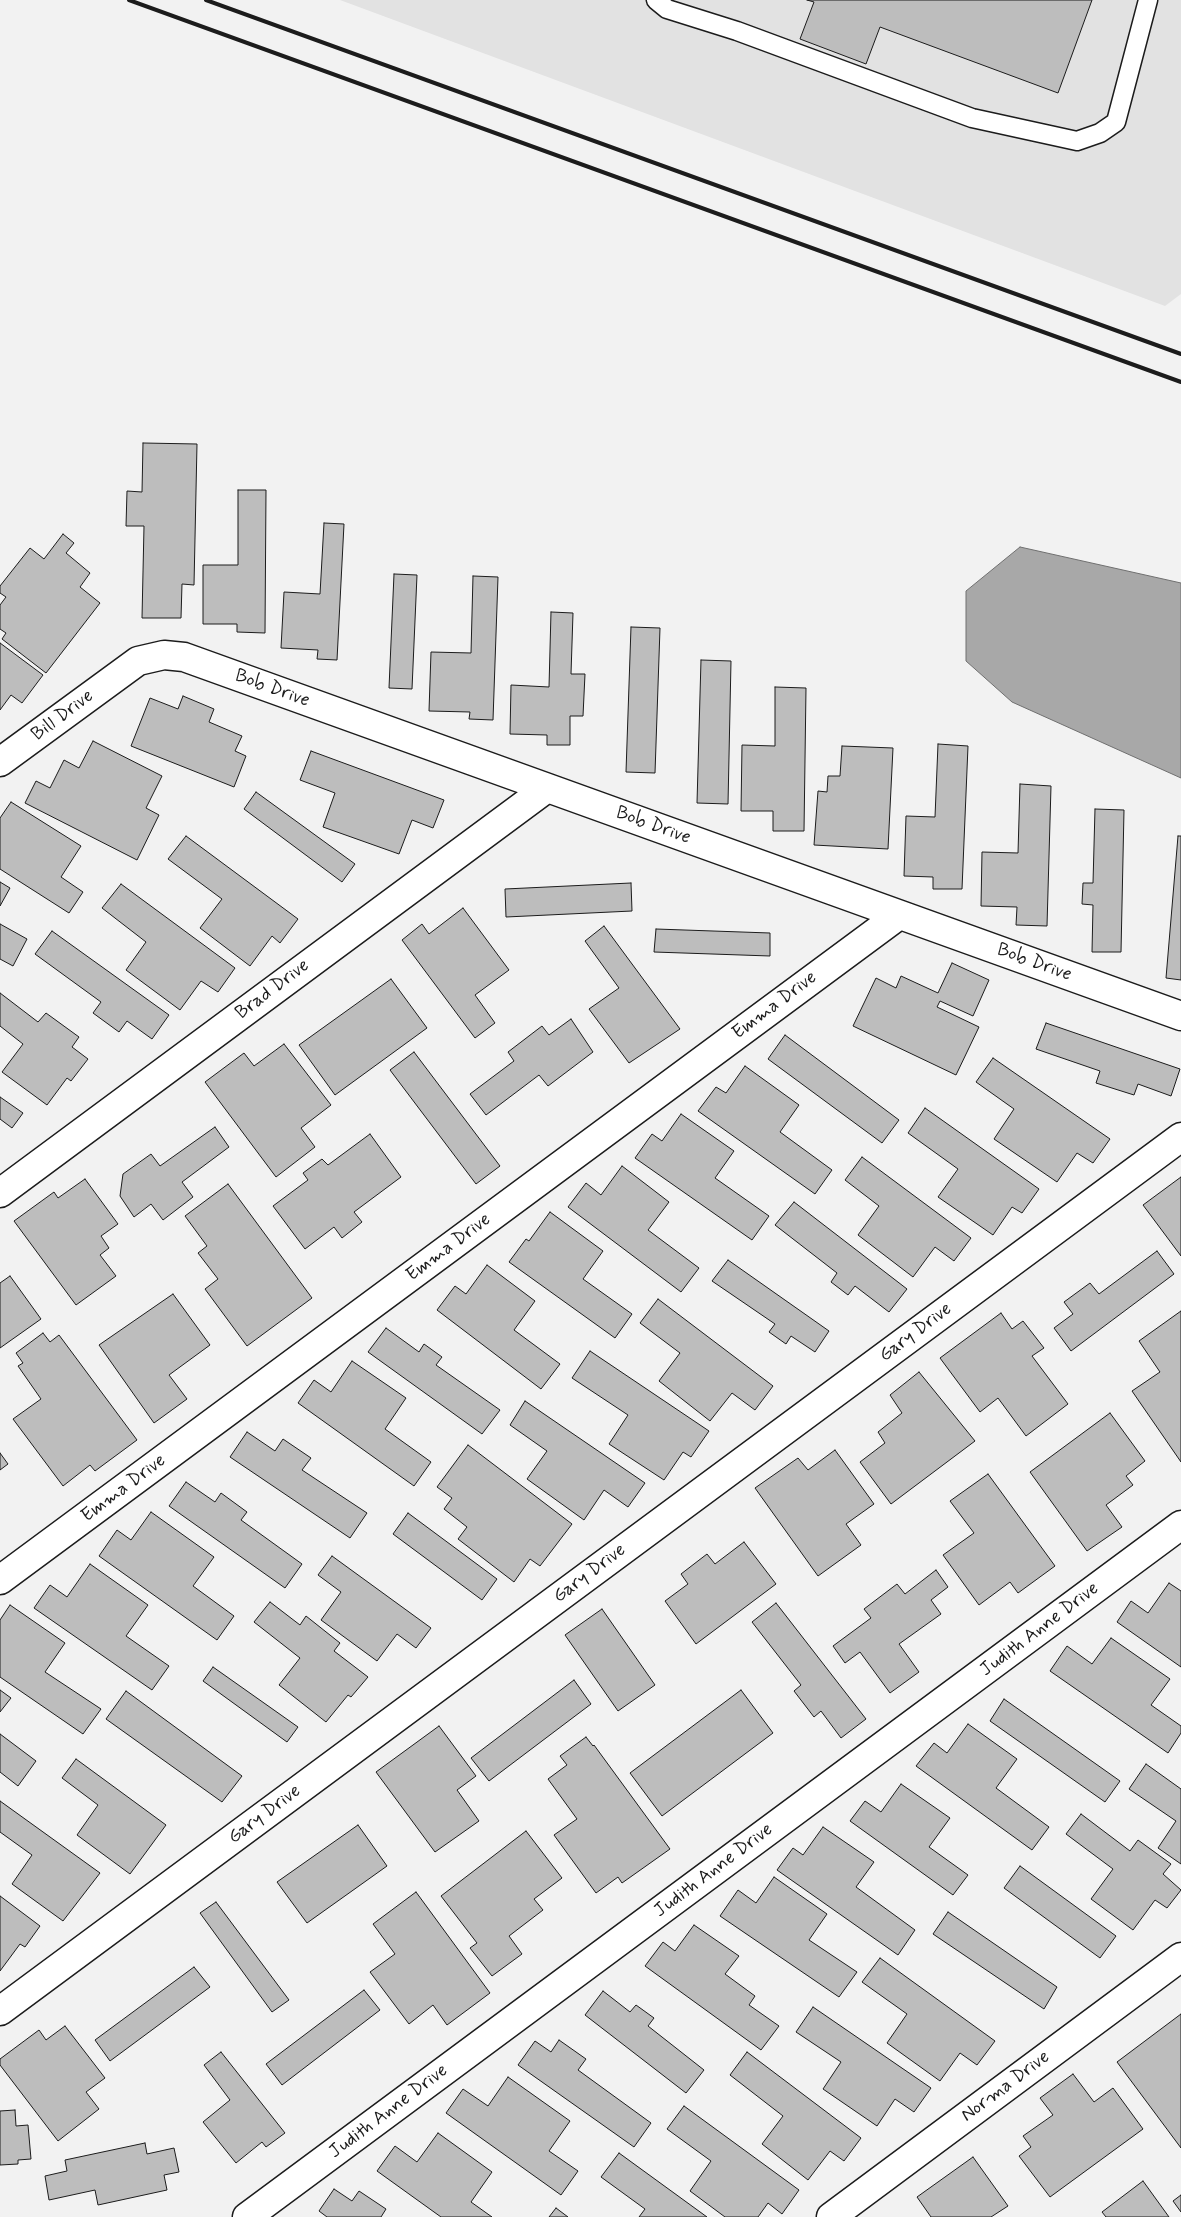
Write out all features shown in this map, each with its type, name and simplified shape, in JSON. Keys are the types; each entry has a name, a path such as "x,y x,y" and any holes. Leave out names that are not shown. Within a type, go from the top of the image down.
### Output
{"street":[{"name":"Bob Drive","path":"125,669 150,657 164,655 184,657 1181,1016"},
{"name":"Bill Drive","path":"0,762 125,669"},
{"name":"Brad Drive","path":"0,1193 547,788"},
{"name":"Emma Drive","path":"0,1580 899,915"},
{"name":"Gary Drive","path":"0,2011 1181,1137"},
{"name":"Judith Anne Drive","path":"247,2217 1181,1525"},
{"name":"Norma Drive","path":"831,2217 1181,1957"}],"lane":[{"path":"656,0 667,8 737,31 972,118 1077,141 1100,133 1116,122 1148,0"}],"shaded area":[{"path":"340,0 1181,0 1181,294 1165,306"},
{"path":"1020,547 1181,583 1181,778 1012,702 966,661 966,591"}],"building":[{"path":"807,0 1092,0 1058,93 880,27 866,64 800,39 814,2"},
{"path":"143,443 197,444 194,585 182,584 181,618 142,618 144,526 126,526 127,491 142,492"},
{"path":"238,490 266,490 265,633 237,632 237,624 203,624 203,565 238,565"},
{"path":"324,523 344,524 337,660 317,659 318,650 281,648 284,592 320,594"},
{"path":"63,534 74,543 66,553 90,573 80,587 100,603 46,673 2,639 6,633 0,629 0,605 6,597 0,593 0,586 30,548 44,559"},
{"path":"394,574 417,575 412,689 389,688"},
{"path":"473,576 498,577 493,720 469,719 470,712 429,711 431,652 471,653"},
{"path":"551,612 573,613 571,674 585,674 583,716 570,716 570,745 547,745 547,735 510,734 511,685 549,687"},
{"path":"631,627 660,628 655,773 626,772"},
{"path":"0,643 43,675 22,703 11,695 0,710"},
{"path":"701,660 731,661 728,804 697,803"},
{"path":"775,687 806,688 804,831 773,831 773,811 741,811 742,745 775,746"},
{"path":"183,696 214,709 209,722 242,736 235,751 246,756 234,787 131,746 150,698 178,709"},
{"path":"93,741 162,776 146,808 159,815 137,860 25,803 36,781 50,788 64,760 79,768"},
{"path":"938,744 968,746 962,889 933,889 933,877 904,876 906,816 935,817"},
{"path":"842,746 893,748 888,849 814,845 818,791 827,792 828,776 840,776"},
{"path":"311,751 444,800 433,828 412,820 399,854 323,827 335,793 300,780"},
{"path":"1020,784 1051,786 1047,926 1016,925 1017,907 981,906 982,852 1018,853"},
{"path":"256,792 355,864 342,882 244,809"},
{"path":"11,802 81,846 61,877 83,892 69,913 0,869 0,818"},
{"path":"1095,809 1124,810 1121,952 1092,952 1093,905 1082,904 1083,883 1093,883"},
{"path":"186,836 298,919 280,943 272,936 250,966 200,928 222,899 168,859"},
{"path":"1178,836 1181,836 1181,980 1166,978"},
{"path":"0,882 10,888 0,906"},
{"path":"631,883 632,911 506,917 505,889"},
{"path":"121,884 235,968 218,992 201,981 180,1010 126,970 146,942 102,908"},
{"path":"463,908 509,970 475,995 495,1023 475,1038 402,940 422,924 429,934"},
{"path":"0,924 27,939 13,966 0,959"},
{"path":"604,926 680,1029 629,1063 589,1009 619,988 585,941"},
{"path":"656,929 770,933 770,956 654,952"},
{"path":"52,931 169,1015 152,1039 127,1021 119,1032 93,1013 101,1002 35,954"},
{"path":"952,963 989,980 973,1016 940,1001 937,1007 979,1027 956,1075 853,1026 876,978 896,988 901,976 938,993"},
{"path":"391,979 427,1028 335,1095 299,1045"},
{"path":"0,993 38,1022 46,1013 79,1037 72,1047 88,1059 71,1081 67,1078 47,1105 2,1072 23,1044 0,1026"},
{"path":"571,1019 593,1052 548,1086 539,1075 486,1115 470,1094 514,1061 508,1052 542,1026 549,1035"},
{"path":"1046,1023 1180,1069 1171,1096 1138,1084 1134,1095 1096,1083 1100,1071 1036,1049"},
{"path":"785,1035 899,1120 882,1143 768,1059"},
{"path":"284,1044 331,1105 301,1128 315,1147 276,1177 205,1082 244,1053 254,1066"},
{"path":"414,1052 500,1166 476,1184 390,1070"},
{"path":"993,1058 1110,1139 1093,1163 1077,1153 1057,1182 994,1139 1014,1109 976,1082"},
{"path":"745,1066 799,1105 780,1132 832,1170 815,1194 698,1111 716,1087 726,1093"},
{"path":"0,1097 23,1113 12,1128 0,1119"},
{"path":"925,1108 1039,1189 1022,1213 1012,1207 993,1235 938,1197 958,1169 908,1133"},
{"path":"681,1114 734,1151 715,1178 769,1216 752,1240 635,1158 652,1134 662,1141"},
{"path":"215,1127 229,1147 182,1182 193,1197 163,1220 151,1204 134,1217 120,1196 123,1174 151,1154 160,1166"},
{"path":"370,1134 401,1177 354,1212 362,1222 342,1238 334,1227 305,1249 273,1206 308,1180 303,1173 322,1159 328,1165"},
{"path":"862,1157 971,1238 954,1261 935,1247 913,1277 858,1235 879,1206 845,1180"},
{"path":"622,1166 669,1202 648,1230 699,1268 681,1292 568,1207 586,1183 601,1195"},
{"path":"1181,1177 1181,1256 1143,1205"},
{"path":"85,1179 118,1224 101,1236 109,1248 100,1255 116,1276 76,1305 14,1221 54,1192 58,1198"},
{"path":"228,1184 312,1298 247,1346 205,1289 218,1279 198,1253 207,1246 185,1216"},
{"path":"794,1202 907,1289 889,1312 855,1286 848,1295 831,1282 837,1273 775,1225"},
{"path":"550,1212 603,1251 583,1279 632,1314 615,1338 509,1262 526,1239 529,1241"},
{"path":"1157,1251 1174,1274 1071,1351 1054,1328 1073,1314 1064,1302 1090,1283 1099,1294"},
{"path":"728,1260 829,1331 815,1352 791,1336 786,1344 769,1332 775,1324 712,1281"},
{"path":"487,1265 535,1301 514,1330 560,1364 541,1389 437,1310 455,1286 466,1294"},
{"path":"10,1276 41,1319 0,1348 0,1283"},
{"path":"173,1294 210,1345 169,1375 187,1399 154,1423 99,1345"},
{"path":"658,1299 773,1386 755,1410 732,1393 710,1421 659,1381 680,1353 640,1323"},
{"path":"1181,1311 1181,1462 1132,1391 1160,1372 1139,1341"},
{"path":"1001,1313 1012,1329 1023,1321 1044,1348 1032,1356 1068,1404 1026,1436 998,1398 980,1412 940,1358"},
{"path":"386,1328 419,1352 424,1344 442,1357 436,1365 500,1410 482,1434 368,1352"},
{"path":"43,1333 50,1342 59,1335 137,1440 95,1471 90,1465 63,1486 13,1419 41,1399 18,1366 23,1363 16,1353"},
{"path":"590,1351 709,1431 691,1457 683,1452 664,1480 609,1444 628,1415 572,1378"},
{"path":"352,1361 406,1398 385,1429 431,1462 414,1486 298,1403 314,1380 331,1392"},
{"path":"919,1372 975,1441 891,1504 860,1462 885,1443 878,1432 902,1413 890,1395"},
{"path":"525,1401 645,1483 628,1507 604,1490 584,1520 527,1479 547,1451 510,1425"},
{"path":"1110,1413 1145,1461 1126,1476 1133,1485 1106,1505 1122,1527 1087,1551 1030,1472"},
{"path":"247,1432 275,1451 283,1439 311,1458 302,1470 367,1513 350,1538 230,1457"},
{"path":"468,1445 572,1524 540,1566 530,1559 514,1582 458,1539 467,1527 444,1509 452,1498 437,1487"},
{"path":"835,1450 874,1504 846,1524 861,1545 818,1576 755,1488 798,1458 808,1470"},
{"path":"0,1453 8,1464 0,1470"},
{"path":"988,1474 1055,1566 1018,1593 1010,1582 979,1605 943,1555 974,1533 950,1501"},
{"path":"186,1482 215,1502 221,1493 247,1512 241,1520 302,1564 285,1588 169,1506"},
{"path":"151,1512 214,1557 193,1586 234,1616 217,1640 99,1556 117,1530 131,1540"},
{"path":"408,1513 497,1579 482,1600 393,1534"},
{"path":"744,1542 776,1584 696,1644 665,1601 688,1584 681,1574 707,1554 715,1564"},
{"path":"332,1556 431,1628 416,1648 397,1634 377,1661 321,1620 341,1592 318,1575"},
{"path":"90,1564 148,1605 126,1636 169,1666 152,1690 34,1608 50,1585 67,1597"},
{"path":"936,1570 948,1587 931,1600 941,1614 899,1644 919,1672 890,1693 860,1652 845,1663 833,1646 871,1618 864,1609 897,1584 905,1594"},
{"path":"1169,1583 1181,1591 1181,1667 1117,1622 1131,1601 1148,1613"},
{"path":"270,1602 300,1625 306,1616 340,1643 334,1651 368,1677 351,1697 348,1695 326,1722 279,1685 300,1658 254,1622"},
{"path":"776,1603 866,1719 841,1738 821,1711 814,1717 794,1691 801,1685 752,1622"},
{"path":"10,1605 65,1643 45,1672 101,1709 83,1734 0,1677 0,1620"},
{"path":"602,1609 655,1685 618,1711 565,1635"},
{"path":"1111,1638 1170,1679 1151,1705 1181,1726 1181,1733 1168,1753 1050,1671 1067,1646 1092,1664"},
{"path":"213,1667 298,1727 287,1742 203,1681"},
{"path":"574,1680 591,1704 489,1781 471,1758"},
{"path":"0,1690 11,1698 0,1712"},
{"path":"741,1690 773,1733 662,1816 630,1773"},
{"path":"126,1691 242,1776 222,1802 106,1719"},
{"path":"1004,1699 1120,1781 1105,1802 990,1721"},
{"path":"968,1724 1017,1759 996,1788 1049,1827 1032,1850 916,1766 934,1743 947,1753"},
{"path":"439,1726 476,1776 457,1790 479,1821 435,1852 376,1772"},
{"path":"0,1734 36,1761 18,1786 0,1772"},
{"path":"586,1737 594,1745 670,1849 622,1883 618,1877 596,1893 554,1835 577,1819 548,1779 567,1765 560,1756"},
{"path":"76,1759 166,1825 130,1874 77,1835 98,1805 62,1778"},
{"path":"1146,1764 1181,1789 1181,1864 1158,1848 1176,1821 1129,1789"},
{"path":"901,1784 950,1818 929,1847 968,1875 953,1895 850,1821 865,1801 881,1812"},
{"path":"0,1801 100,1873 63,1921 12,1884 32,1855 0,1832"},
{"path":"1081,1814 1130,1851 1138,1840 1171,1864 1163,1874 1181,1890 1167,1908 1155,1900 1133,1930 1091,1899 1113,1869 1066,1834"},
{"path":"358,1825 387,1866 307,1923 277,1882"},
{"path":"823,1827 874,1862 856,1887 915,1930 898,1955 777,1870 793,1848 803,1855"},
{"path":"526,1831 562,1878 534,1899 543,1910 509,1936 522,1954 492,1976 470,1948 477,1943 441,1896"},
{"path":"1020,1866 1116,1936 1100,1958 1004,1888"},
{"path":"774,1877 827,1914 809,1940 857,1972 839,1997 720,1916 738,1890 756,1903"},
{"path":"416,1892 490,1993 447,2025 433,2005 409,2024 370,1972 395,1954 373,1924"},
{"path":"0,1896 40,1926 25,1947 20,1944 0,1971"},
{"path":"216,1902 289,2000 272,2012 200,1913"},
{"path":"948,1912 1057,1987 1044,2009 933,1934"},
{"path":"694,1925 739,1956 725,1974 755,1996 749,2005 779,2026 761,2050 645,1966 663,1942 675,1951"},
{"path":"880,1958 995,2041 977,2065 960,2053 940,2081 887,2043 907,2014 862,1982"},
{"path":"194,1967 210,1987 110,2061 95,2040"},
{"path":"364,1990 380,2010 282,2085 266,2064"},
{"path":"603,1991 630,2012 636,2005 654,2018 648,2026 704,2070 686,2093 585,2015"},
{"path":"813,2007 931,2088 914,2112 895,2099 877,2126 823,2089 841,2062 796,2032"},
{"path":"1181,2014 1181,2148 1117,2062"},
{"path":"65,2026 105,2078 86,2092 99,2109 58,2141 0,2065 0,2059 39,2030 46,2040"},
{"path":"559,2040 586,2059 578,2070 651,2123 634,2147 518,2065 535,2041 551,2052"},
{"path":"221,2052 285,2133 266,2147 262,2142 236,2163 203,2122 230,2100 204,2065"},
{"path":"747,2052 861,2138 844,2161 830,2151 808,2180 762,2144 783,2116 730,2075"},
{"path":"1073,2074 1094,2102 1113,2088 1143,2129 1050,2197 1019,2156 1031,2147 1023,2136 1053,2115 1040,2098"},
{"path":"508,2077 570,2121 549,2151 578,2171 561,2195 446,2113 463,2089 488,2106"},
{"path":"684,2106 799,2190 782,2214 768,2203 758,2217 725,2217 690,2191 711,2161 667,2129"},
{"path":"15,2110 16,2126 28,2125 31,2159 18,2160 18,2164 0,2165 0,2111"},
{"path":"438,2133 492,2172 471,2202 492,2217 441,2217 377,2171 395,2146 417,2162"},
{"path":"145,2143 147,2154 174,2148 179,2172 164,2175 167,2190 98,2205 95,2190 49,2200 45,2176 67,2171 65,2160"},
{"path":"619,2153 707,2217 639,2217 645,2209 601,2177"},
{"path":"973,2157 1008,2206 991,2217 931,2217 917,2197"},
{"path":"1143,2181 1169,2217 1106,2217 1102,2212"},
{"path":"334,2189 352,2201 359,2191 386,2209 381,2217 327,2217 319,2211"},
{"path":"1181,2195 1181,2212 1173,2201"},
{"path":"556,2208 568,2217 549,2217"}],"railway":[{"path":"129,0 1181,382"},
{"path":"206,0 1181,354"}]}
